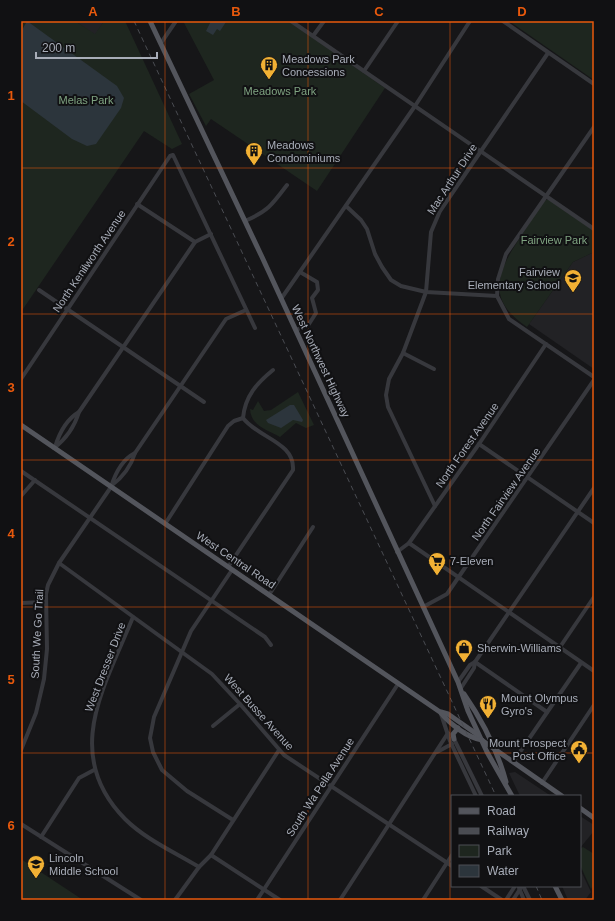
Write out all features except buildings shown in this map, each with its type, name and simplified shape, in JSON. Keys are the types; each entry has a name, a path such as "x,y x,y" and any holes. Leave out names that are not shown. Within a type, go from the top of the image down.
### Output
{"main road":[{"name":"West Northwest Highway","path":"150,21 296,330 423,607 502,768 507,787"},
{"name":"West Central Road","path":"21,425 440,712 458,728 474,739 482,740"},
{"name":"West Northwest Highway","path":"460,685 472,720 495,770 511,795"},
{"name":"West Central Road","path":"440,712 448,714 465,725 492,748 560,795"},
{"path":"465,725 470,724 472,720"},
{"path":"453,741 453,734 458,728"},
{"path":"581,809 594,818"},
{"path":"556,887 562,900"}],"street":[{"path":"161,43 176,21"},
{"path":"291,21 480,152 594,228"},
{"path":"313,36 324,21"},
{"path":"364,71 398,21"},
{"path":"281,299 415,106 470,21"},
{"path":"503,21 594,84"},
{"name":"Mac Arthur Drive","path":"435,506 388,407 386,395 389,379 403,353 426,292 431,232 440,211 548,53"},
{"path":"594,127 506,254 498,279 496,296 509,319 594,377"},
{"name":"North Kenilworth Avenue","path":"21,378 131,216 137,204 169,157 173,155 211,234"},
{"path":"245,221 263,213 272,205 287,186"},
{"path":"137,204 195,242"},
{"path":"346,206 361,220 367,229 375,254 391,280 401,286 426,292 496,296"},
{"path":"54,448 57,439 72,416 79,412 195,242 211,234 255,328"},
{"path":"296,330 309,324 316,313 312,298 318,290 317,282 300,272"},
{"path":"39,290 204,402"},
{"name":"South We Go Trail","path":"21,750 36,713 44,679 47,649 46,602 48,585 59,563 111,487 118,481 132,462 135,453 226,319 246,310"},
{"name":"North Forest Avenue","path":"398,552 409,543 479,444 546,344"},
{"path":"403,353 434,370"},
{"path":"233,820 172,780 162,770 153,752 150,738 154,717 192,631 230,568 293,470 292,459 282,446 253,430 243,418 244,408 253,389 273,370"},
{"name":"North Fairview Avenue","path":"423,607 445,596 459,578 594,380"},
{"path":"164,524 228,426 234,421 243,418"},
{"path":"479,444 594,523"},
{"path":"21,471 212,600 265,637 271,645"},
{"path":"21,496 35,480"},
{"path":"460,685 474,668 475,662 594,488"},
{"path":"269,595 313,527"},
{"path":"409,543 594,671"},
{"name":"West Busse Avenue","path":"59,563 212,674 279,750 451,865"},
{"path":"560,647 594,596"},
{"path":"21,603 46,602"},
{"name":"West Dresser Drive","path":"134,617 100,698 93,724 91,747 94,770 107,794 125,819 147,836 198,867"},
{"path":"475,662 547,712"},
{"path":"513,762 582,663"},
{"name":"South Wa Pella Avenue","path":"257,900 398,684"},
{"path":"213,726 240,704"},
{"path":"542,783 594,705"},
{"path":"440,712 448,733 481,795"},
{"path":"340,900 436,752 439,744 448,733"},
{"path":"436,752 453,741"},
{"path":"453,741 476,795"},
{"path":"175,900 198,867 211,855 279,750"},
{"path":"41,837 80,778 94,770"},
{"path":"21,824 141,900"},
{"path":"211,855 280,900"},
{"path":"423,900 451,856"},
{"path":"483,887 502,900"},
{"path":"506,900 520,887"},
{"path":"513,900 520,887"},
{"path":"520,887 524,900"},
{"path":"520,887 530,900"}],"shaded area":[{"path":"75,21 104,21 95,35"},
{"name":"Fairview Elementary School","path":"594,252 594,369 529,324 573,262"},
{"path":"515,772 550,795 520,795 509,773"},
{"path":"581,817 594,825 594,831 581,847"},
{"path":"581,871 591,892 585,900 568,900 562,887 581,887"}],"green space":[{"name":"Melas Park","path":"21,21 75,21 95,34 104,21 125,21 182,144 172,149 144,131 21,312"},
{"name":"Meadows Park","path":"183,21 288,21 385,88 317,191 211,119 206,126 189,94 214,80"},
{"path":"509,21 594,21 594,80"},
{"name":"Fairview Park","path":"546,200 549,200 594,231 594,252 573,262 527,327 513,316 504,305 500,294 500,283 502,271 514,246"},
{"path":"298,392 314,425 306,428 296,423 280,437 260,427 253,420 250,409 253,410 258,401 264,411 271,410"},
{"path":"583,847 594,854 594,885 591,889 581,867 581,848"},
{"name":"Lincoln Middle School","path":"21,859 83,900 21,900"}],"water":[{"path":"27,21 117,86 124,98 121,108 96,144 87,146 72,139 21,101 21,32"},
{"path":"211,21 226,22 220,31 217,29 213,35 206,31"},
{"path":"290,405 294,405 303,420 302,422 293,420 281,428 268,423 266,420"}],"railway":[{"path":"134,21 496,795"},
{"path":"536,887 542,900"}],"place":[{"name":"Meadows Park Concessions","path":"269,80"},
{"name":"Meadows Condominiums","path":"254,166"},
{"name":"Fairview Elementary School","path":"573,293"},
{"name":"7-Eleven","path":"437,576"},
{"name":"Sherwin-Williams","path":"464,663"},
{"name":"Mount Olympus Gyro's","path":"488,719"},
{"name":"Mount Prospect Post Office","path":"579,764"},
{"name":"Lincoln Middle School","path":"36,879"}]}
